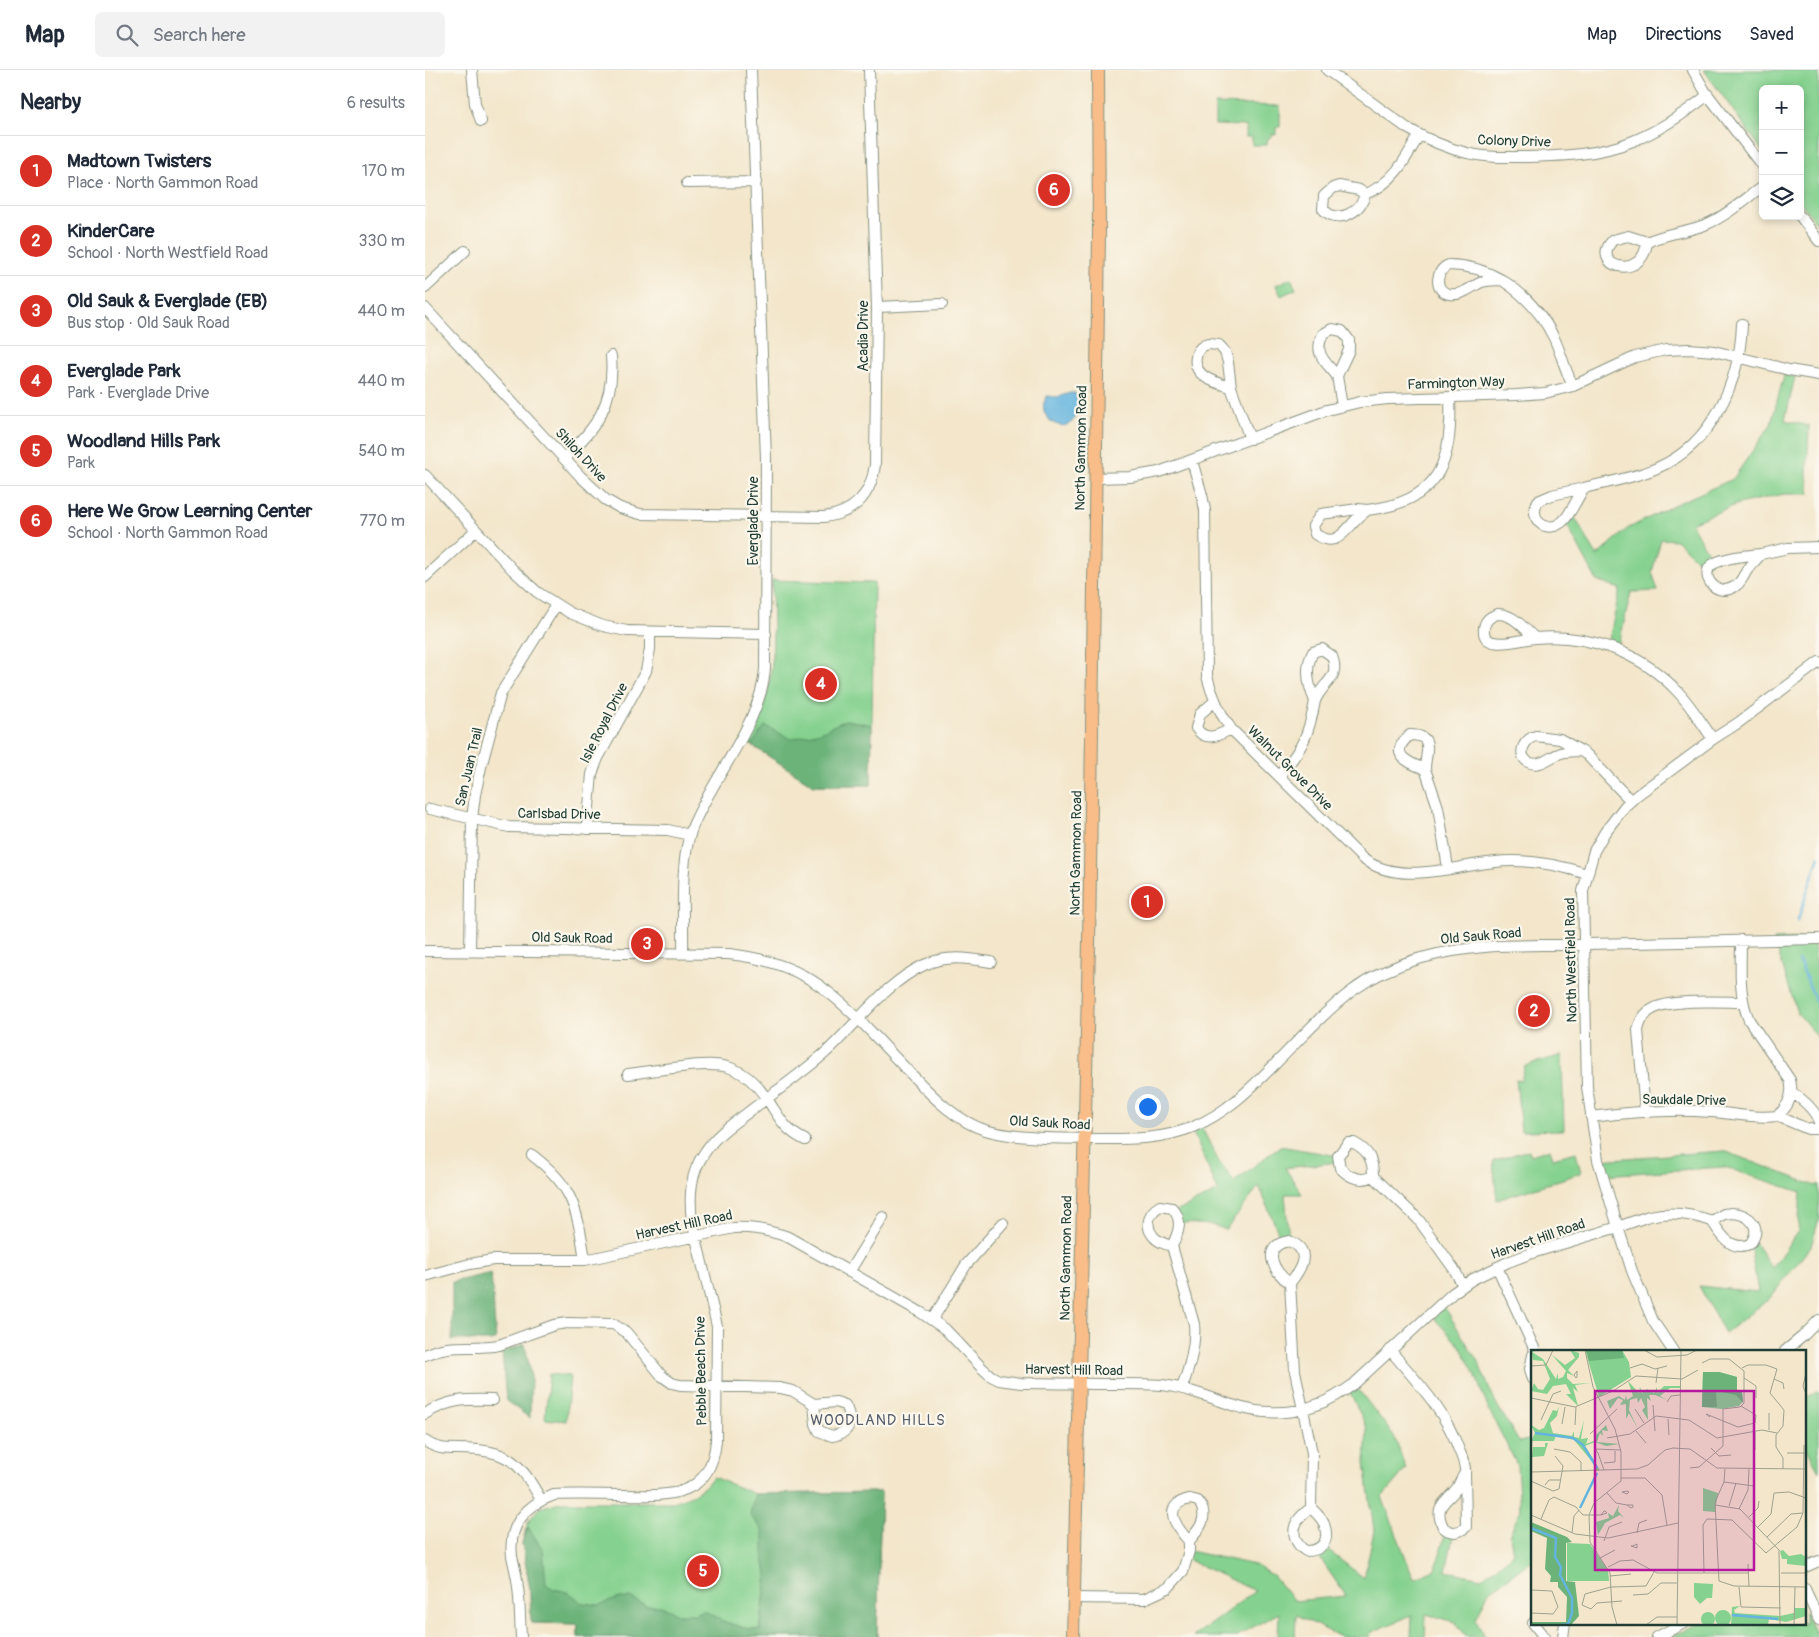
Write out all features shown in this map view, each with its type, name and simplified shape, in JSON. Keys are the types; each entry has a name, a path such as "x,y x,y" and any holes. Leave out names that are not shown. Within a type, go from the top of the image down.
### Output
{"main road":[{"name":"North Gammon Road","path":"1073,1637 1089,943 1099,233 1098,70"}],"street":[{"path":"472,70 475,104 481,121"},
{"name":"Everglade Drive","path":"683,953 684,871 690,835 703,806 758,705 764,683 767,517 751,70"},
{"name":"Acadia Drive","path":"767,517 833,516 842,513 854,506 869,488 875,465 877,307 869,70"},
{"name":"Colony Drive","path":"1327,70 1419,135 1450,148 1488,157 1569,156 1587,154 1631,142 1690,110 1708,96"},
{"path":"1693,70 1708,96 1759,162"},
{"path":"1365,194 1375,190 1397,172 1419,135"},
{"path":"687,183 756,182"},
{"path":"1647,242 1691,230 1720,218 1759,189"},
{"path":"1803,220 1819,241"},
{"path":"425,288 465,251"},
{"path":"1502,280 1483,282 1464,293 1450,294 1443,293 1440,290 1438,278 1439,272 1444,267 1455,265 1482,270 1502,280 1525,297 1543,319 1554,339 1573,386"},
{"path":"877,307 942,304"},
{"name":"Shiloh Drive","path":"425,308 598,494 620,508 629,512 643,514 767,517"},
{"path":"1584,488 1564,520 1559,524 1547,527 1536,519 1534,507 1537,501 1553,495 1627,478 1657,468 1681,454 1708,427 1720,409 1738,357 1742,324"},
{"path":"1231,387 1208,379 1201,374 1195,364 1198,349 1212,343 1222,348 1228,362 1231,387 1250,439"},
{"name":"Farmington Way","path":"1095,478 1159,472 1342,406 1388,399 1536,394 1573,386 1635,357 1660,351 1701,349 1819,375"},
{"path":"564,458 588,434 600,415 609,395 611,356"},
{"path":"1337,376 1342,406"},
{"path":"1367,510 1339,538 1329,540 1315,534 1313,526 1321,514 1387,508 1405,502 1432,483 1444,460 1448,446 1450,435 1450,397"},
{"name":"Walnut Grove Drive","path":"1191,461 1202,494 1205,510 1207,676 1215,701 1231,729 1363,859 1383,870 1407,873 1512,861 1550,864 1587,874"},
{"path":"425,475 527,584 556,605 589,622 627,631 766,634"},
{"path":"425,577 476,530"},
{"path":"1761,554 1750,566 1736,587 1718,590 1711,586 1708,581 1709,570 1715,563 1788,548 1819,547"},
{"name":"San Juan Trail","path":"471,951 472,819 475,795 501,693 556,605"},
{"path":"1535,638 1513,617 1506,614 1497,614 1489,617 1485,623 1485,637 1489,641 1504,643 1535,638 1578,638 1600,643 1631,656 1661,676 1679,694 1713,739"},
{"name":"Isle Royal Drive","path":"587,829 592,774 598,758 646,671 650,649 650,632"},
{"name":"North Westfield Road","path":"1672,1350 1653,1321 1643,1299 1618,1227 1598,1160 1587,1078 1582,901 1587,874 1594,851 1605,832 1631,801 1819,662"},
{"path":"1215,701 1200,714 1196,728 1205,736 1213,737 1231,729"},
{"path":"1279,776 1302,746 1308,731 1315,701"},
{"path":"1581,751 1563,752 1536,764 1525,759 1523,754 1524,745 1527,740 1536,736 1551,736 1561,739 1581,751 1593,761 1631,801"},
{"path":"1425,770 1439,807 1447,868"},
{"name":"Carlsbad Drive","path":"430,809 509,827 668,830 690,835"},
{"name":"Old Sauk Road","path":"425,951 683,953 739,955 759,959 784,967 813,981 828,991 925,1089 954,1114 984,1130 1039,1138 1133,1140 1163,1136 1191,1128 1210,1119 1241,1097 1342,999 1365,982 1401,964 1435,954 1466,948 1583,944 1596,939 1686,942 1819,939"},
{"path":"1741,940 1742,1002 1749,1020 1790,1080 1791,1092 1788,1104 1777,1116 1808,1130 1819,1127"},
{"name":"Pebble Beach Drive","path":"521,1637 518,1585 512,1554 513,1537 518,1523 527,1510 541,1500 554,1495 669,1495 688,1489 702,1478 709,1469 715,1451 717,1386 715,1316 690,1204 691,1188 696,1168 706,1149 720,1134 825,1053 897,982 922,966 944,958 956,957 991,962"},
{"path":"1645,1112 1639,1030 1640,1023 1645,1014 1653,1009 1670,1005 1742,1002"},
{"path":"628,1074 701,1064 719,1064 741,1072 759,1088 792,1134 805,1140"},
{"path":"1791,1092 1800,1097 1813,1111 1819,1122"},
{"name":"Saukdale Drive","path":"1591,1117 1645,1112 1711,1112 1766,1118 1777,1116"},
{"path":"532,1154 561,1183 567,1192 574,1211 585,1260"},
{"path":"1373,1176 1418,1218 1463,1286"},
{"name":"Harvest Hill Road","path":"425,1276 493,1260 513,1259 567,1262 585,1260 734,1228 751,1227 770,1230 788,1237 932,1320 949,1333 984,1371 999,1380 1021,1383 1161,1385 1182,1388 1259,1412 1282,1413 1318,1405 1343,1393 1463,1286 1497,1267 1532,1253 1662,1213 1682,1213 1712,1222"},
{"path":"849,1272 883,1217"},
{"path":"932,1320 971,1258 1003,1223"},
{"path":"1171,1246 1194,1324 1195,1334 1191,1358 1182,1388"},
{"path":"1497,1267 1536,1350"},
{"path":"1291,1283 1295,1363 1312,1453 1311,1508"},
{"path":"1786,1350 1819,1320"},
{"path":"425,1355 448,1347 499,1345 554,1325 567,1323 613,1324 626,1332 667,1380 679,1385 780,1388 793,1391 814,1404"},
{"path":"1390,1350 1423,1387 1445,1417 1464,1464 1465,1473 1465,1527 1462,1531 1451,1532 1443,1527 1439,1513 1440,1507 1457,1488 1465,1473"},
{"path":"425,1414 450,1401 465,1399 493,1400"},
{"path":"425,1442 438,1449 481,1449 499,1453 515,1462 521,1468 541,1500"},
{"path":"1074,1598 1144,1599 1168,1588 1183,1571 1189,1551 1189,1541"},
{"path":"1807,1566 1819,1561"},
{"path":"1807,1593 1819,1620"},
{"path":"1534,1624 1544,1637"},
{"path":"1563,1637 1565,1624"},
{"path":"1657,1637 1683,1624"}],"green space":[{"path":"1704,70 1819,70 1819,226 1804,207 1804,85 1759,85 1759,146"},
{"path":"1215,104 1280,106 1280,127 1276,127 1276,135 1272,134 1268,138 1267,145 1252,145 1252,137 1246,137 1246,126 1215,125"},
{"path":"1291,278 1296,289 1281,296 1276,285"},
{"path":"1784,375 1795,377 1785,420 1809,426 1807,476 1810,494 1784,494 1738,504 1691,523 1712,560 1705,567 1676,540 1661,539 1652,572 1658,591 1631,592 1619,644 1609,640 1620,589 1597,581 1567,525 1574,516 1597,556 1627,529 1678,503 1733,479 1771,424"},
{"path":"772,580 874,583 871,785 814,785 745,741 756,723 762,708 771,674 773,643"},
{"path":"846,720 872,725 871,785 814,785 751,745 765,726 791,739 820,732"},
{"path":"1813,939 1819,980 1819,1039 1797,1012 1774,940"},
{"path":"1562,1055 1564,1130 1521,1131 1516,1079 1521,1080 1525,1066"},
{"path":"1200,1124 1219,1162 1234,1182 1280,1146 1338,1156 1338,1162 1285,1168 1302,1194 1285,1194 1289,1241 1282,1242 1259,1186 1226,1230 1213,1225 1179,1223 1176,1212 1218,1191 1191,1128"},
{"path":"1550,1149 1553,1158 1576,1152 1581,1173 1497,1200 1493,1161 1529,1150 1531,1155"},
{"path":"1724,1151 1816,1186 1819,1184 1819,1219 1811,1246 1770,1298 1725,1333 1699,1286 1758,1292 1750,1244 1753,1240 1772,1268 1798,1231 1801,1192 1724,1167 1602,1175 1598,1160"},
{"path":"491,1273 496,1340 452,1340 452,1282"},
{"path":"1442,1303 1477,1360 1496,1403 1519,1442 1531,1439 1531,1561 1489,1591 1476,1619 1484,1637 1467,1637 1455,1622 1426,1614 1425,1637 1411,1637 1412,1615 1372,1632 1369,1637 1341,1637 1296,1615 1295,1637 1278,1637 1279,1613 1240,1634 1238,1637 1193,1637 1255,1591 1187,1559 1189,1551 1255,1565 1273,1576 1294,1601 1346,1596 1315,1551 1324,1542 1334,1555 1364,1578 1374,1531 1365,1462 1367,1428 1348,1388 1354,1384 1394,1436 1406,1469 1382,1497 1414,1579 1436,1569 1446,1530 1454,1532 1446,1571 1482,1578 1513,1554 1510,1534 1520,1511 1517,1465 1488,1408 1475,1374 1460,1346 1430,1314"},
{"path":"525,1344 531,1377 530,1418 506,1401 502,1352"},
{"path":"549,1374 570,1376 566,1421 545,1419"},
{"path":"1819,1391 1819,1471 1807,1449 1807,1397"},
{"path":"713,1477 755,1494 881,1492 877,1637 578,1637 578,1624 531,1623 530,1589 522,1543 528,1522 539,1508 560,1502 673,1502 692,1495 704,1487"},
{"path":"881,1492 877,1637 578,1637 578,1624 531,1623 530,1589 522,1543 528,1527 543,1550 546,1584 553,1589 568,1592 583,1603 599,1605 620,1598 630,1598 646,1606 661,1606 678,1614 694,1614 703,1610 725,1622 760,1630 767,1575 762,1529 750,1515 755,1494"},
{"path":"1807,1615 1817,1637 1670,1637 1698,1624 1807,1624"}],"water":[{"path":"1075,393 1077,398 1077,412 1073,421 1067,425 1054,423 1044,412 1047,396 1057,397"}],"waterway":[{"path":"1798,920 1819,856"},
{"path":"1799,961 1819,1009"}],"place":[{"name":"Here We Grow Learning Center","path":"1054,190"},
{"name":"Everglade Park","path":"821,684"},
{"name":"Madtown Twisters","path":"1147,902"},
{"name":"Old Sauk & Everglade (EB)","path":"647,944"},
{"name":"KinderCare","path":"1534,1011"},
{"name":"Woodland Hills Park","path":"703,1571"}],"district":[{"name":"WOODLAND HILLS","path":"878,1420"}]}
